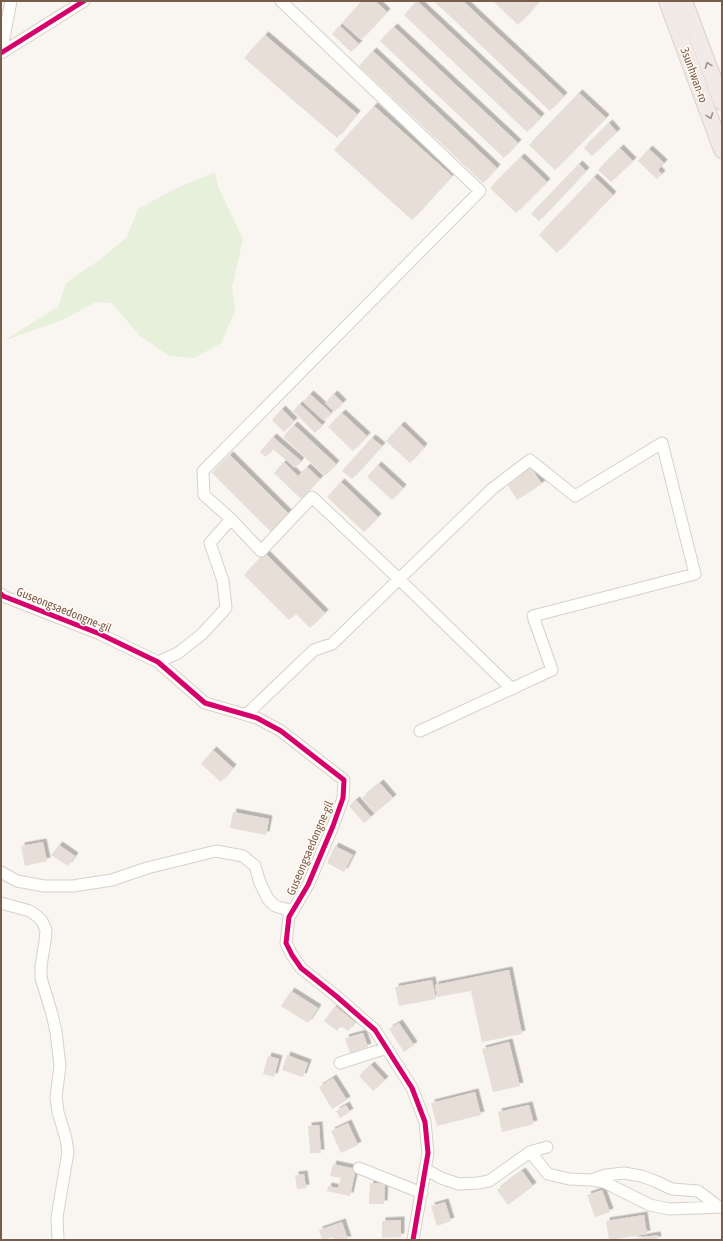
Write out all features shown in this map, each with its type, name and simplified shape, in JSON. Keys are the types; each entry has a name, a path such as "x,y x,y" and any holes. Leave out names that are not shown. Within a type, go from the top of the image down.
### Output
{"highway":[{"name":"3sunhwan-ro","path":"667,1 722,150"},
{"name":"3sunhwan-ro","path":"684,1 722,102"}],"street":[{"path":"1,53 11,1"},
{"path":"1,53 84,1"},
{"path":"281,1 480,191 203,471 204,495 231,519 261,551 312,497 512,689"},
{"path":"246,715 314,650 332,644 492,489 530,460 575,496 662,443 694,574 533,616 552,670 420,731"},
{"path":"158,662 178,653 196,638 226,608 223,581 210,543 231,519"},
{"name":"Guseongsaedongne-gil","path":"1,594 100,634 158,662 205,703 257,718 281,732 344,780 342,798 333,826 308,886 290,917 286,943 301,968 375,1030 412,1088 425,1122 428,1153 413,1240"},
{"path":"1,872 17,881 44,886 73,886 112,880 148,868 216,851 243,856 255,866 260,883 268,899 275,906 293,911"},
{"path":"1,903 30,911 42,921 46,930 41,966 41,978 56,1032 60,1066 56,1097 58,1112 66,1139 68,1152 57,1217 58,1240"},
{"path":"340,1063 387,1048"},
{"path":"425,1169 442,1178 459,1184 478,1184 489,1181 530,1152 547,1146"},
{"path":"530,1152 548,1174 569,1179 604,1182 650,1205 669,1209 720,1207"},
{"path":"360,1168 422,1193"},
{"path":"591,1180 606,1175 624,1173 641,1176 672,1189 698,1191 720,1207"}],"green space":[{"path":"215,172 218,187 243,239 232,287 235,311 221,343 194,358 169,356 139,335 112,303 96,302 62,320 3,341 58,307 66,283 102,258 127,237 138,209 171,191"}],"building":[{"path":"362,1 375,1 387,12 361,40 342,23"},
{"path":"417,1 541,117 527,132 404,15"},
{"path":"434,1 463,1 564,96 550,111"},
{"path":"493,1 540,1 518,25"},
{"path":"340,26 359,44 351,52 332,34"},
{"path":"394,27 518,143 504,158 380,41"},
{"path":"265,35 357,114 337,138 244,58"},
{"path":"373,51 497,168 483,183 359,66"},
{"path":"579,93 606,118 555,170 529,145"},
{"path":"374,106 452,176 412,220 334,150"},
{"path":"609,123 617,132 592,156 584,148"},
{"path":"620,148 633,161 611,182 598,170"},
{"path":"649,149 664,163 658,170 662,174 657,179 638,161"},
{"path":"521,157 547,182 516,213 490,188"},
{"path":"579,164 586,171 539,221 531,214"},
{"path":"594,177 613,195 557,253 539,235"},
{"path":"310,394 331,413 324,421 303,402"},
{"path":"334,394 343,403 334,412 325,403"},
{"path":"300,404 322,425 315,433 293,411"},
{"path":"282,409 294,421 284,432 272,420"},
{"path":"342,413 367,436 353,451 328,427"},
{"path":"294,425 336,464 325,476 283,437"},
{"path":"401,425 424,447 410,463 386,441"},
{"path":"273,437 301,461 295,468 273,449 266,457 260,452"},
{"path":"372,438 382,446 352,479 342,471"},
{"path":"230,455 289,514 271,532 212,473"},
{"path":"284,462 298,476 307,467 320,479 301,499 274,473"},
{"path":"378,465 403,488 392,500 367,477"},
{"path":"530,466 542,484 517,500 505,481"},
{"path":"341,482 378,517 364,532 327,497"},
{"path":"265,553 325,613 310,628 296,614 289,620 244,575"},
{"path":"213,750 233,768 221,782 201,764"},
{"path":"380,783 393,798 375,813 362,798"},
{"path":"356,800 371,817 364,823 349,806"},
{"path":"233,812 269,819 266,835 230,828"},
{"path":"43,842 47,861 25,866 21,846"},
{"path":"59,845 75,856 68,866 51,855"},
{"path":"335,846 353,855 344,872 327,863"},
{"path":"509,970 522,1034 482,1042 471,991 437,997 435,985"},
{"path":"432,980 436,999 399,1006 395,987"},
{"path":"291,991 318,1008 308,1023 281,1006"},
{"path":"335,1006 355,1022 348,1031 341,1026 337,1031 324,1021"},
{"path":"399,1023 414,1045 404,1052 389,1029"},
{"path":"363,1033 368,1047 350,1053 345,1038"},
{"path":"509,1042 520,1086 493,1092 482,1049"},
{"path":"287,1055 308,1063 303,1077 282,1070"},
{"path":"268,1056 279,1059 274,1077 263,1074"},
{"path":"371,1065 385,1080 373,1091 359,1076"},
{"path":"333,1078 347,1100 332,1109 319,1087"},
{"path":"475,1092 481,1115 437,1126 431,1103"},
{"path":"346,1105 350,1112 340,1118 336,1111"},
{"path":"529,1105 534,1124 502,1132 498,1112"},
{"path":"348,1123 358,1145 341,1153 331,1131"},
{"path":"319,1125 321,1153 310,1153 308,1126"},
{"path":"333,1164 356,1169 350,1196 327,1191 328,1186 338,1188 341,1178 330,1176"},
{"path":"522,1171 533,1186 508,1205 497,1190"},
{"path":"304,1174 306,1188 297,1189 295,1175"},
{"path":"370,1183 385,1183 384,1204 369,1204"},
{"path":"602,1190 610,1212 595,1217 587,1195"},
{"path":"445,1202 451,1221 437,1226 431,1206"},
{"path":"644,1215 647,1234 609,1240 606,1221"},
{"path":"401,1220 401,1237 382,1238 382,1221"},
{"path":"342,1222 348,1240 334,1240 333,1237 322,1240 319,1230"},
{"path":"657,1235 658,1240 633,1240 633,1239"}],"cycle path":[{"path":"1,53 84,1"},
{"path":"1,594 100,634 158,662 205,703 257,718 281,731 344,780 343,798 333,826 308,885 289,917 286,943 301,968 375,1030 412,1088 425,1122 428,1153 413,1240"}]}
